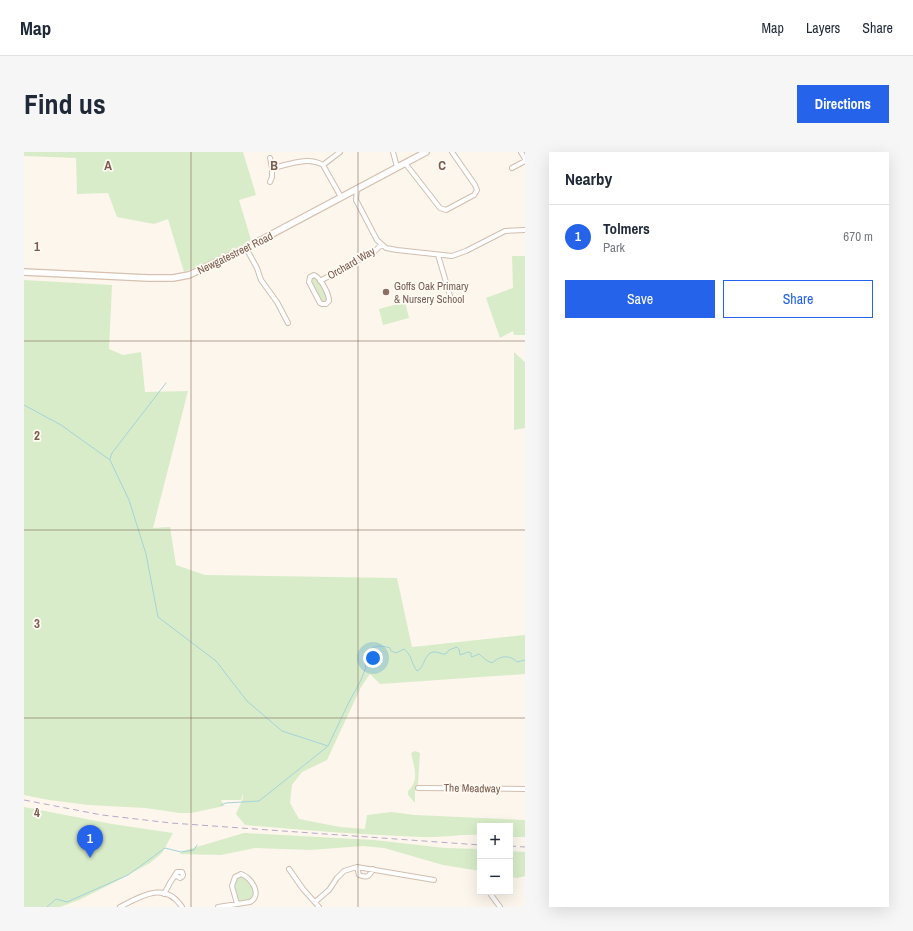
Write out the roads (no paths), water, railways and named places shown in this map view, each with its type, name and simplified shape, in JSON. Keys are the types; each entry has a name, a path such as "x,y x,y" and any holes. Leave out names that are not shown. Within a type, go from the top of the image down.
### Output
{"street":[{"path":"322,165 340,152"},
{"path":"393,152 397,167"},
{"name":"Newgatestreet Road","path":"24,272 116,277 173,278 198,271 246,248 426,152"},
{"path":"405,163 440,208 446,210 474,195 477,190 452,152"},
{"path":"512,168 525,160 521,152"},
{"path":"270,158 272,168 270,182"},
{"path":"272,168 309,160 317,161 322,165 343,196 355,198"},
{"path":"357,189 355,198 377,240 386,248 438,255 456,255 505,231 525,230"},
{"name":"Orchard Way","path":"320,281 375,251 381,245"},
{"path":"246,248 257,268 261,280 277,302 288,323"},
{"path":"438,255 451,299"},
{"name":"Orchard Way","path":"314,275 320,281 329,297 329,301 326,304 320,303 309,280 310,277 314,275"},
{"name":"The Meadway","path":"418,788 525,789"},
{"path":"357,867 359,875 366,877 370,875 373,869"},
{"path":"314,902 329,890 344,871 357,867 434,880"},
{"path":"289,869 303,889 319,907"},
{"path":"218,907 250,902 254,899 256,894 251,881 245,875 241,874 234,877 232,883 237,904"},
{"path":"164,894 175,875"},
{"path":"120,907 153,892 174,898 182,907"},
{"path":"491,895 500,907"}],"waterway":[{"path":"110,459 112,453 166,383"},
{"path":"24,405 61,425 110,460 129,500 146,554 158,617 216,661 247,701 282,731 328,746 361,680 366,667 364,661 373,654 372,648 374,647 388,647 391,651 396,653 404,649 409,654 417,671 422,667 430,653 435,652 446,654 449,650 457,647 460,655 468,652 471,653 472,657 479,654 492,663 501,657 508,657 517,662 525,660"},
{"path":"221,805 226,803 259,801 327,747"},
{"path":"47,907 56,899 67,902 128,875 165,848 181,852 194,850 197,845"}],"railway":[{"path":"24,800 102,815 171,823 477,845"},
{"path":"513,846 525,847"}],"place":[{"name":"Goffs Oak Primary & Nursery School","path":"386,292"},
{"name":"Tolmers","path":"90,858"}]}
